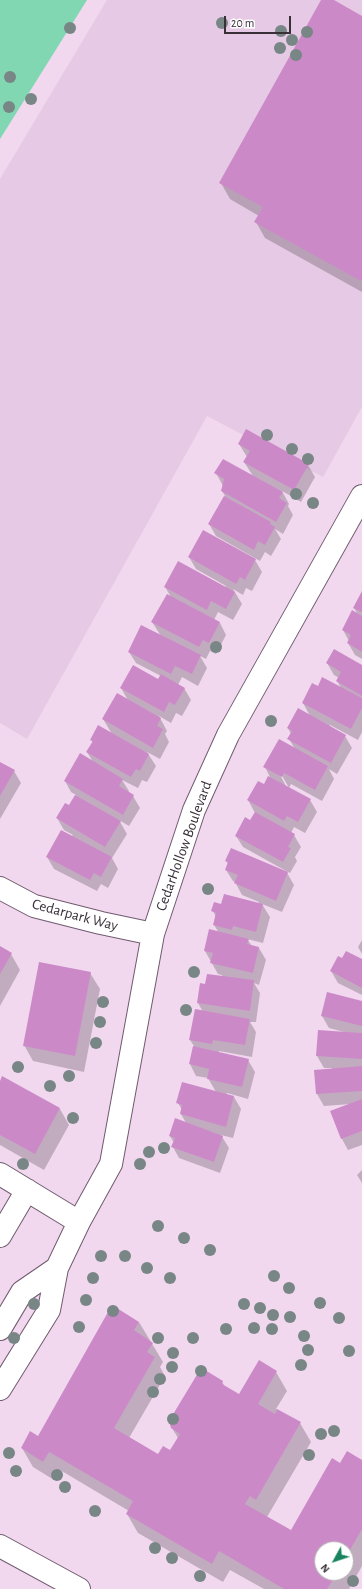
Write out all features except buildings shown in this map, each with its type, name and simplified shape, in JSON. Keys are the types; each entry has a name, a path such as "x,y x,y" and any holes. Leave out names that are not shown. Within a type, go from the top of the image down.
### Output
{"street":[{"name":"CedarHollow Boulevard","path":"79,1222 111,1164 152,934 194,810 228,735 362,496"},
{"name":"Cedarpark Way","path":"0,888 34,906 152,934"},
{"path":"0,1174 79,1222 57,1268 48,1310 0,1389"},
{"path":"0,1236 27,1190"},
{"path":"0,1329 22,1292 57,1268"},
{"path":"0,1546 79,1589"}],"shaded area":[{"path":"107,0 362,0 362,407 323,477 207,416 27,739 0,723 0,179"}],"green space":[{"path":"0,0 87,0 0,139"}]}
